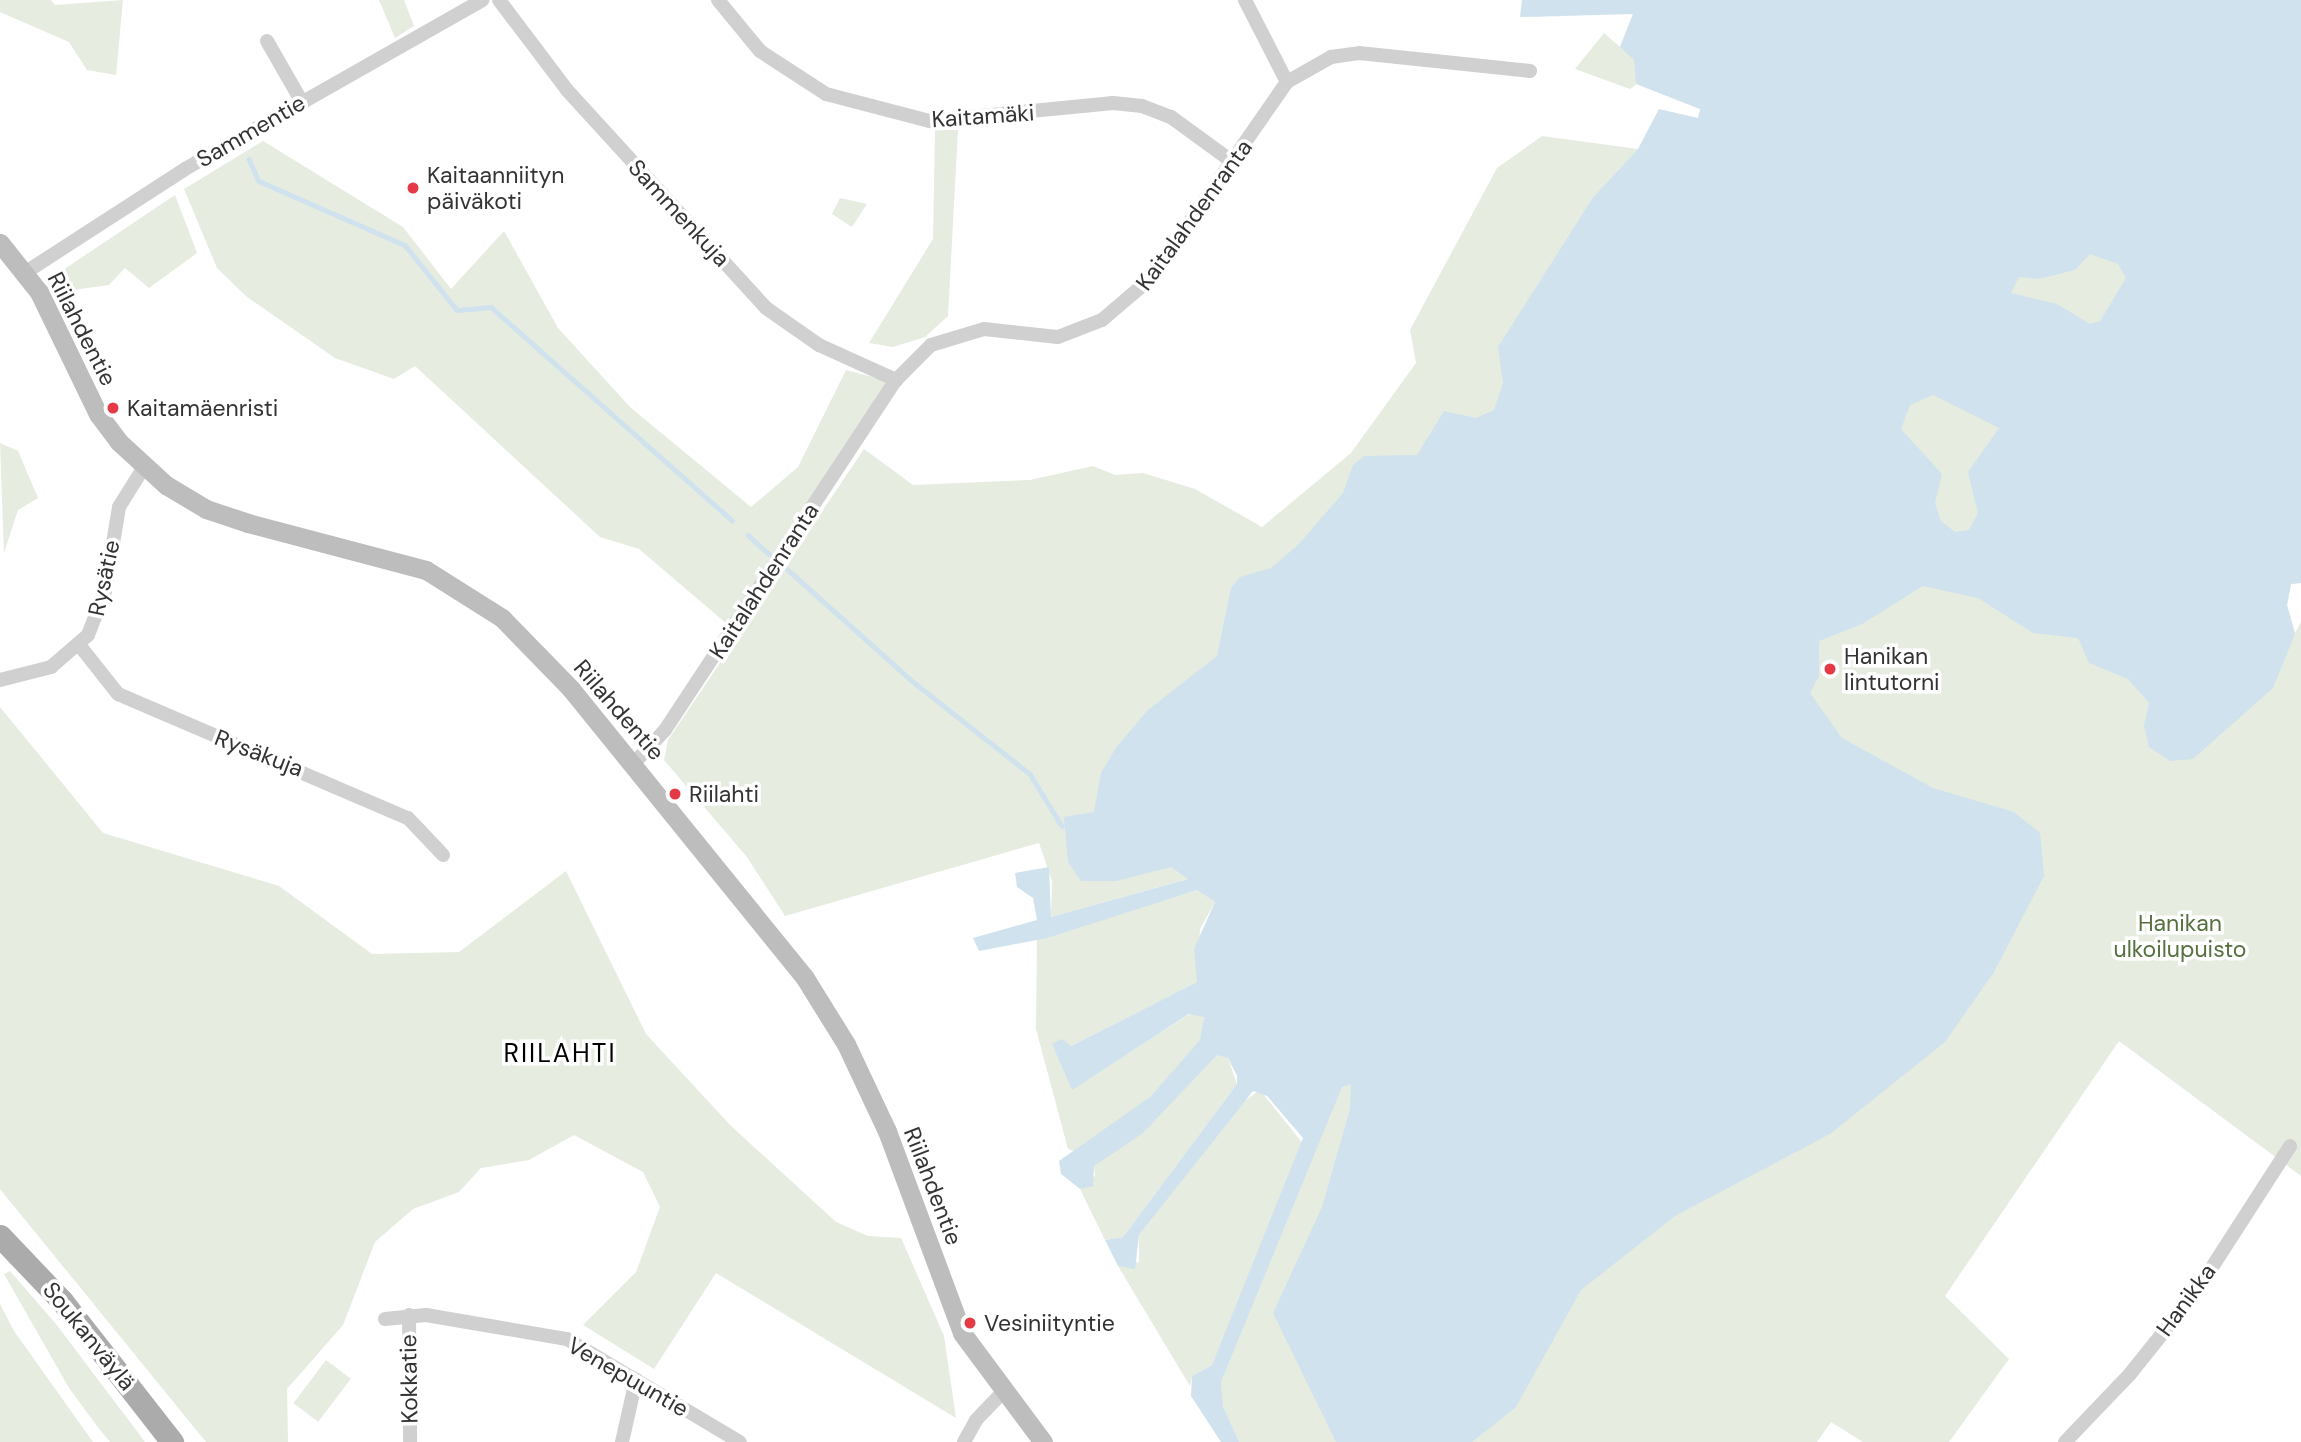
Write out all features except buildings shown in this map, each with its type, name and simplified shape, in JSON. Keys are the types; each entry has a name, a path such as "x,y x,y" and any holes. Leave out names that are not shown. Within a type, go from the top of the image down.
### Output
{"main road":[{"name":"Soukanväylä","path":"0,1236 62,1301 172,1442"}],"street":[{"name":"Sammentie","path":"26,272 118,210 482,0"},
{"name":"Sammenkuja","path":"499,0 567,90 766,308 819,345 896,380"},
{"name":"Kaitamäki","path":"718,0 760,51 826,93 930,121 1113,103 1142,106 1171,117 1230,160"},
{"path":"1245,0 1287,82"},
{"path":"267,41 302,102"},
{"name":"Kaitalahdenranta","path":"634,763 664,730 896,380 931,345 958,333 984,329 1058,337 1102,320 1150,279 1230,160 1287,82 1331,57 1359,53 1530,71"},
{"name":"Riilahdentie","path":"0,243 26,272 98,414 144,467 206,509 426,570 454,584 502,618 634,763 805,978 846,1044 887,1131 962,1333 1003,1392 1043,1442"},
{"name":"Rysätie","path":"0,680 51,667 80,646 100,610 118,507 144,467"},
{"name":"Rysäkuja","path":"80,646 118,694 408,818 443,855"},
{"name":"Hanikka","path":"2065,1442 2130,1374 2198,1289 2290,1146"},
{"name":"Venepuuntie","path":"385,1319 409,1315 567,1339 740,1442"},
{"name":"Kokkatie","path":"409,1315 410,1442"},
{"path":"622,1442 636,1380"},
{"path":"964,1442 976,1420 1003,1392"}],"green space":[{"path":"0,0 51,0 55,5 123,0 116,75 87,70 69,42 0,12"},
{"path":"379,0 404,0 414,26 395,38"},
{"path":"1633,14 1700,109 1637,84 1630,89 1575,69 1604,33 1620,47"},
{"path":"935,130 958,130 948,316 925,337 893,347 869,343 933,239"},
{"path":"1542,136 1638,149 1594,196 1691,357 1274,855 1051,917 1052,881 1039,843 785,916 747,857 664,760 668,740 864,449 913,485 1030,480 1093,466 1115,475 1143,473 1195,489 1262,527 1351,453 1416,363 1410,330 1497,168"},
{"path":"263,141 403,227 451,289 504,231 558,328 631,408 751,507 798,467 846,370 887,381 727,624 639,549 600,537 415,366 394,379 335,358 247,297 217,268 184,189"},
{"name":"Hanikan ulkoilupuisto","path":"2096,188 2258,565 2301,583 2291,584 2287,605 2295,633 2301,622 2301,1176 2119,1041 1945,1296 2009,1359 1949,1442 1863,1442 1831,1422 1817,1442 1221,1442 1221,1382 1318,1138 1260,1071 1611,707"},
{"path":"175,195 197,253 149,288 125,268 109,285 66,291 57,274"},
{"path":"840,198 867,204 852,227 832,214"},
{"path":"0,443 18,451 38,498 18,510 4,553"},
{"path":"0,707 103,833 279,886 372,954 459,952 566,871 646,1034 731,1126 836,1222 868,1236 901,1238 944,1336 956,1418 716,1273 654,1369 583,1325 636,1272 660,1207 643,1172 574,1135 529,1160 481,1168 459,1192 413,1209 375,1242 343,1325 287,1389 288,1442 206,1442 0,1189"},
{"path":"1198,890 1215,902 1200,929 1197,982 1071,1046 1072,1089 1190,1014 1204,1016 1201,1040 1150,1097 1080,1153 1068,1149 1036,1029 1037,937"},
{"path":"1217,1054 1228,1058 1237,1084 1123,1237 1105,1240 1080,1189 1095,1176 1094,1166"},
{"path":"1260,1090 1304,1145 1212,1365 1192,1376 1190,1386 1118,1266 1139,1262 1139,1235 1243,1102"},
{"path":"10,1271 56,1324 145,1442 110,1442 100,1430 69,1388 4,1274"},
{"path":"0,1304 14,1331 93,1442 0,1442"},
{"path":"326,1360 351,1379 318,1422 294,1403"}],"water":[{"path":"1522,0 2301,0 2301,583 2291,584 2287,605 2295,634 2273,688 2193,759 2170,761 2149,747 2144,726 2149,703 2128,679 2089,663 2078,638 2033,633 1978,598 1923,586 1862,624 1819,641 1819,676 1810,693 1842,738 1933,788 2014,812 2040,833 2044,876 1994,972 1945,1042 1830,1134 1675,1216 1581,1290 1516,1407 1472,1442 1336,1442 1273,1313 1322,1207 1350,1109 1351,1084 1342,1087 1221,1382 1223,1407 1239,1442 1221,1442 1191,1396 1192,1376 1212,1365 1303,1138 1267,1096 1253,1091 1139,1235 1135,1269 1118,1266 1105,1240 1123,1237 1237,1084 1237,1076 1228,1058 1217,1055 1143,1133 1094,1166 1093,1186 1080,1189 1061,1174 1059,1161 1150,1097 1200,1040 1204,1017 1189,1014 1072,1090 1052,1044 1062,1039 1071,1046 1197,982 1194,949 1215,902 1197,890 1047,938 979,951 973,938 1037,920 1033,898 1017,887 1015,873 1049,867 1051,917 1188,879 1171,867 1116,881 1081,881 1068,862 1064,817 1094,812 1101,773 1117,746 1148,710 1217,656 1231,588 1240,577 1271,568 1298,545 1343,493 1353,465 1364,456 1417,455 1444,411 1476,418 1494,410 1503,383 1498,347 1594,196 1638,149 1659,109 1698,118 1700,109 1636,84 1634,60 1620,47 1633,14 1520,17","holes":["2090,254 2118,264 2126,278 2100,321 2090,324 2057,304 2011,293 2019,277 2038,279 2075,270","1933,395 1999,428 1968,472 1978,513 1969,530 1955,532 1941,521 1935,503 1942,474 1901,429 1910,405"]}],"waterway":[{"path":"249,159 259,181 405,245 457,310 491,307 732,520"},
{"path":"748,535 769,554"},
{"path":"787,569 911,680 1030,774 1062,826"}],"place":[{"name":"Kaitaanniityn päiväkoti","path":"413,188"},
{"name":"Kaitamäenristi","path":"113,408"},
{"name":"Hanikan lintutorni","path":"1830,669"},
{"name":"Riilahti","path":"675,794"},
{"name":"Vesiniityntie","path":"970,1323"}],"district":[{"name":"RIILAHTI","path":"560,1054"}]}
